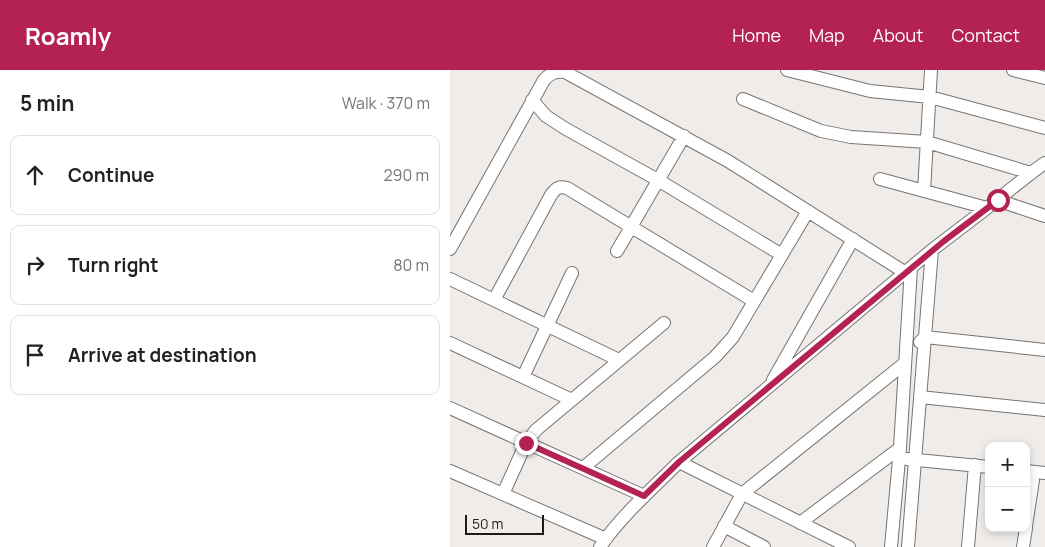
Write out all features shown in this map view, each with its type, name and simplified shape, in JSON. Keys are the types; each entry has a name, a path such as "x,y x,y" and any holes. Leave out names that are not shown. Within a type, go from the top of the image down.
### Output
{"street":[{"path":"787,70 870,91 930,97 1045,128"},
{"path":"924,191 931,70"},
{"path":"1013,70 1045,78"},
{"path":"450,249 544,80 549,74 557,71 565,72 684,136 853,239 909,270"},
{"path":"743,99 821,131 851,137 927,142 1031,172"},
{"path":"532,100 546,116 560,125 658,180 782,255"},
{"path":"617,251 684,136"},
{"path":"450,471 503,494 603,543 644,496 679,462 932,250 1045,163"},
{"path":"880,179 987,208"},
{"path":"494,300 556,189 561,187 567,188 632,226 754,301"},
{"path":"998,200 1045,216"},
{"path":"582,468 715,357 733,337 808,211"},
{"path":"770,387 853,239"},
{"path":"908,547 932,250"},
{"path":"891,547 900,453 909,270"},
{"path":"523,377 572,273"},
{"path":"450,280 619,360"},
{"path":"503,494 526,443 536,430 664,323"},
{"path":"925,338 1045,350"},
{"path":"713,547 742,494 906,359 925,338"},
{"path":"450,343 572,400"},
{"path":"920,397 1045,410"},
{"path":"450,408 644,496"},
{"path":"800,522 885,459 900,453 916,458 985,466"},
{"path":"679,462 849,547"},
{"path":"968,547 975,465"},
{"path":"1030,476 1045,473"},
{"path":"724,526 764,547"},
{"path":"1023,547 1025,532"}],"route":[{"path":"526,443 644,496 679,462 944,241 998,200"}]}
